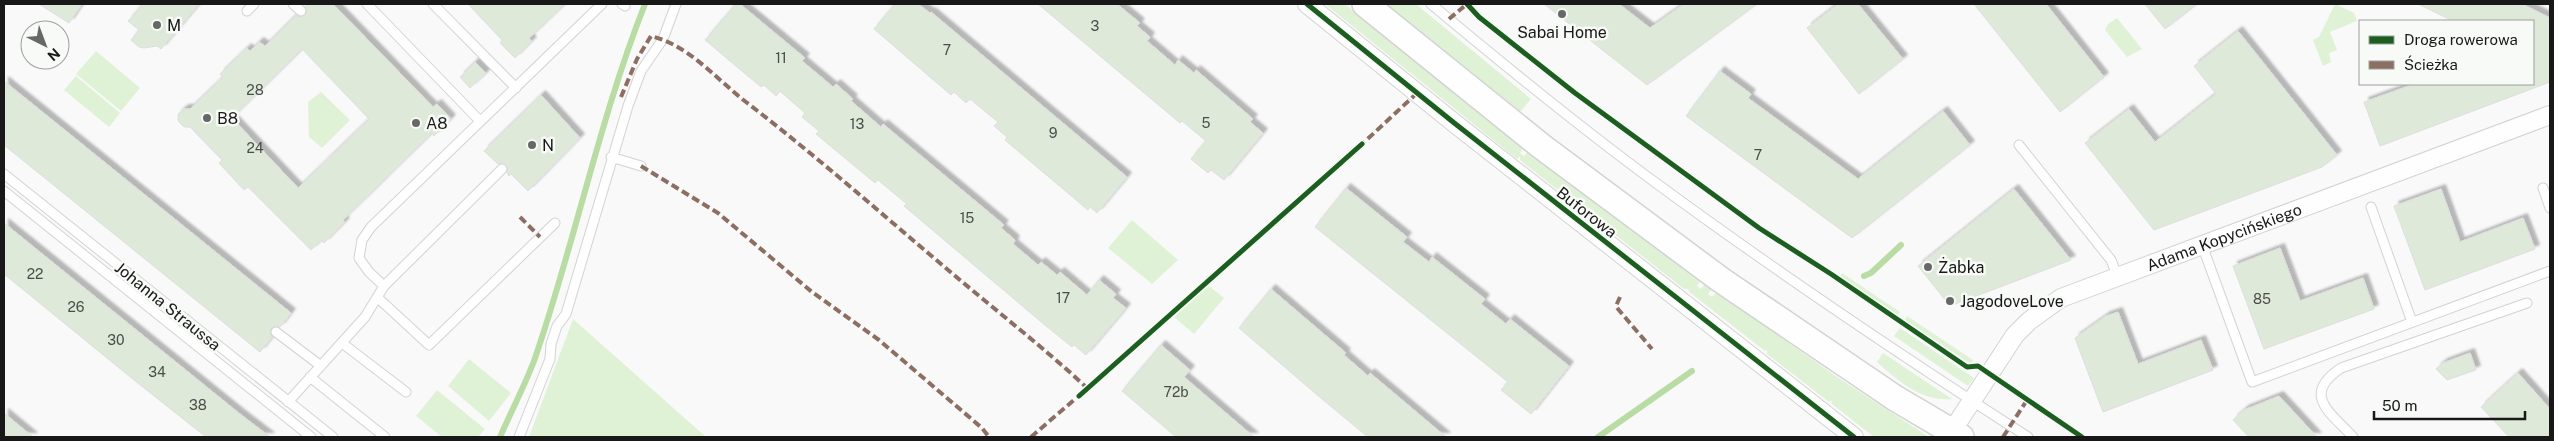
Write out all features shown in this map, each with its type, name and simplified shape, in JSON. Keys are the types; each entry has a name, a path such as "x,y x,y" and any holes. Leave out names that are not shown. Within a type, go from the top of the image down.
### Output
{"main road":[{"name":"Buforowa","path":"1365,4 1541,146 1691,258 1895,398 1957,434"}],"street":[{"name":"Buforowa","path":"1307,4 1446,117 1854,437"},
{"name":"Adama Kopycińskiego","path":"1957,434 1972,400 2003,352 2029,321 2061,298 2550,115"}],"lane":[{"path":"247,11 254,4"},
{"path":"293,4 300,11"},
{"path":"367,4 480,121"},
{"path":"433,4 516,88"},
{"path":"384,286 369,272 360,258 362,240 371,227 602,4"},
{"path":"520,437 550,359 551,344 557,326 566,314 611,157 641,71 663,39 676,4"},
{"path":"1431,4 1655,183 1793,280 2028,437"},
{"path":"2019,146 2110,260 2118,277"},
{"path":"611,157 641,166"},
{"path":"288,402 365,317 384,286 502,169"},
{"name":"Johanna Straussa","path":"4,174 333,437"},
{"path":"2543,188 2550,208"},
{"name":"Johanna Straussa","path":"4,191 311,437"},
{"path":"2371,207 2412,322"},
{"path":"377,297 429,345 555,222"},
{"path":"2202,245 2252,382 2550,271"},
{"path":"2353,437 2323,404 2319,396 2321,386 2328,376 2340,368 2527,303"},
{"path":"276,332 321,366"},
{"path":"342,343 406,392"},
{"path":"310,377 385,437"}],"green space":[{"path":"1325,4 1345,4 1523,148 1520,153 1524,156 1528,152 1700,281 1697,286 1701,289 1705,284 1712,289 1708,294 1712,297 1717,292 1837,377 1929,437 1874,437 1832,404 1831,400 1829,402 1767,354 1767,350 1765,351 1688,291 1689,289 1684,289 1604,226 1606,224 1600,223 1520,160 1520,157 1517,159"},
{"path":"1386,4 1416,4 1531,99 1520,112"},
{"path":"2335,4 2354,13 2357,21 2330,32 2337,50 2329,53 2331,62 2323,66 2313,40 2319,37"},
{"path":"2117,18 2142,49 2127,57 2105,30 2108,24"},
{"path":"96,51 140,88 121,111 76,74"},
{"path":"76,76 120,113 109,127 64,90"},
{"path":"321,92 350,120 322,148 309,137 308,102"},
{"path":"1132,220 1178,260 1152,284 1108,248"},
{"path":"1842,273 1900,312 1898,315 1840,276"},
{"path":"1209,286 1224,298 1194,334 1174,317"},
{"path":"1907,316 1973,360 1972,365 1905,320"},
{"path":"573,319 706,437 529,437"},
{"path":"1900,328 1974,378 1968,386 1894,336"},
{"path":"1883,353 1952,399 1941,399 1921,394 1902,383 1877,362"},
{"path":"469,359 511,393 489,421 448,386"},
{"path":"437,390 485,429 478,437 442,437 416,416"}],"building":[{"path":"39,4 82,4 70,22"},
{"name":"M","path":"143,4 199,4 161,49 157,46 139,47 131,40 139,30 128,21"},
{"path":"308,4 333,4 433,107 437,104 451,119 434,136 432,133 343,220 345,222 324,243 322,240 311,250 248,187 244,190 219,163 222,160 190,127 184,127 178,121 178,114 184,109 190,109 223,77 220,74 247,48 250,51 259,42 265,46 296,15 300,17 305,15 307,12 305,6","holes":["302,49 369,119 298,188 232,118"]},
{"path":"468,4 565,4 529,38 532,41 515,58 500,43 502,40"},
{"path":"736,4 740,4 805,58 802,61 833,87 836,84 853,99 851,101 881,127 883,124 1004,225 1001,228 1015,240 1013,244 1038,265 1041,262 1057,275 1060,272 1087,295 1099,280 1116,294 1113,298 1126,308 1086,355 1074,345 1072,347 1046,326 904,206 907,204 878,180 875,183 816,134 819,131 802,117 805,113 780,91 776,96 764,85 761,87 705,40"},
{"path":"895,4 918,4 931,12 1127,177 1097,213 1090,207 1088,210 1005,140 1007,137 994,126 998,122 970,99 966,103 954,92 951,95 874,29"},
{"path":"1038,4 1117,4 1140,23 1137,26 1150,37 1147,41 1175,65 1178,60 1194,73 1196,70 1253,119 1250,122 1263,133 1224,180 1211,170 1208,173 1191,159 1206,141 1182,121 1180,123"},
{"path":"1544,4 1619,4 1650,28 1684,4 1757,4 1647,85"},
{"path":"1838,4 1858,4 1903,59 1859,94 1807,28"},
{"path":"1974,4 2046,4 2104,77 2060,112"},
{"path":"2145,4 2197,4 2165,29"},
{"path":"2418,4 2522,4 2550,18 2550,82 2380,146 2364,102 2411,85 2534,85 2534,20 2451,20"},
{"path":"2238,31 2337,155 2322,167 2154,230 2085,143 2129,109 2155,142 2216,94 2194,66"},
{"path":"475,62 486,73 470,88 460,77"},
{"path":"1720,71 1751,94 1748,98 1858,179 1943,111 1970,145 1852,238 1686,116"},
{"path":"4,81 291,313 280,327 271,328 272,337 260,352 4,145"},
{"name":"N","path":"541,95 580,138 528,191 511,174 509,176 506,164 498,164 484,151"},
{"path":"1346,188 1407,237 1403,242 1429,262 1432,257 1485,299 1481,304 1506,324 1510,319 1569,366 1531,414 1501,390 1508,382 1315,227"},
{"path":"2014,189 2071,260 1950,306 1918,266"},
{"path":"2441,189 2460,242 2523,218 2535,249 2425,290 2394,206"},
{"path":"4,223 270,437 206,437 134,380 4,274"},
{"path":"2280,248 2300,301 2363,278 2374,309 2264,349 2233,266"},
{"path":"1271,289 1346,353 1344,355 1368,376 1370,373 1446,437 1368,437 1322,399 1239,328"},
{"path":"2118,312 2138,364 2201,340 2213,370 2103,412 2075,338 2106,316"},
{"path":"1161,345 1190,370 1184,377 1254,437 1176,437 1122,391"},
{"path":"2470,353 2476,370 2447,380 2436,369 2443,363"},
{"path":"2518,373 2550,409 2550,437 2509,437 2481,407"},
{"path":"2279,396 2317,437 2249,437 2233,420 2244,410"},
{"path":"4,413 33,437 4,437"}],"waterway":[{"path":"500,437 534,361 549,317 600,137 645,4"},
{"path":"1864,276 1871,273 1901,245"},
{"path":"1598,437 1692,371"}],"marked path":[{"path":"1449,19 1467,4 1469,6"},
{"path":"621,97 637,59 651,36 678,47 702,64 836,175 1087,388"},
{"path":"1359,147 1417,93"},
{"path":"641,166 718,213 812,292 879,340 982,428 989,437"},
{"path":"520,217 540,237"},
{"path":"1620,297 1616,306 1652,349"},
{"path":"1031,437 1082,393"},
{"path":"2003,437 2027,400"}],"cycle path":[{"path":"1307,4 1453,122 1854,437"},
{"path":"1467,4 1479,17 1575,93 1759,228 1831,274 1967,367 1978,366 2082,437"},
{"path":"1079,396 1362,144"}],"place":[{"name":"Sabai Home","path":"1562,14"},
{"name":"M","path":"157,25"},
{"name":"B8","path":"207,118"},
{"name":"A8","path":"416,123"},
{"name":"N","path":"532,145"},
{"name":"Żabka","path":"1928,267"},
{"name":"JagodoveLove","path":"1950,301"}]}
